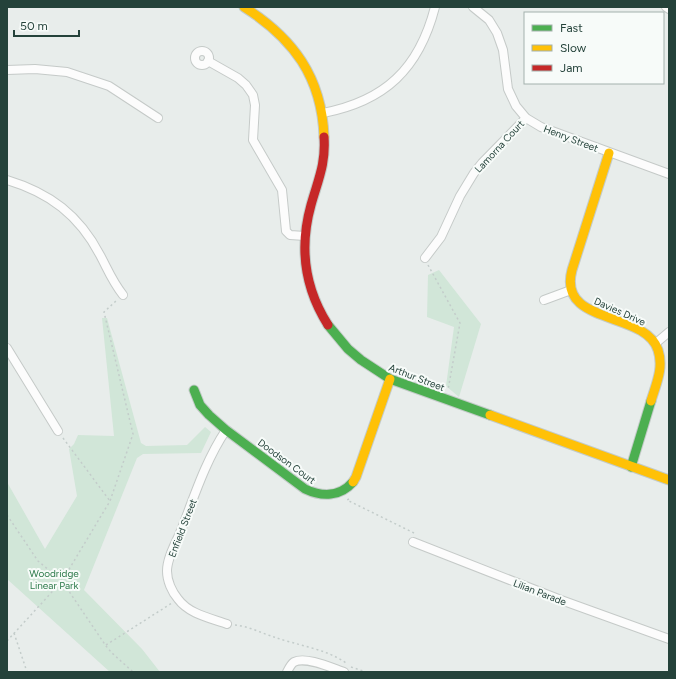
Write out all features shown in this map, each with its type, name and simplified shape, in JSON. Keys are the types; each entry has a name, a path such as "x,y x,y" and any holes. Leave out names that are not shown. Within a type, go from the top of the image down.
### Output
{"street":[{"name":"Arthur Street","path":"244,7 256,10 286,39 310,74 318,94 323,113 325,150 323,167 312,202 305,236 307,269 316,303 335,337 346,349 376,372 390,379 669,480"},
{"path":"323,113 342,109 366,100 388,87 399,77 418,52 428,29 435,7"},
{"name":"Henry Street","path":"473,7 489,20 497,33 503,50 508,89 516,106 526,118 541,128 669,174"},
{"path":"208,61 238,78 246,85 253,95 255,105 253,140 282,190 286,231 290,235 305,236"},
{"path":"7,70 34,69 74,74 109,86 158,118"},
{"name":"Lamorna Court","path":"425,258 441,237 460,196 474,173 526,118"},
{"path":"544,300 571,290 570,278 609,153"},
{"path":"7,180 23,185 42,194 73,217 89,236 101,256 114,283 123,295"},
{"name":"Davies Drive","path":"571,290 576,299 586,308 638,329 652,338 656,343"},
{"path":"631,467 659,375 660,358 656,343 669,332"},
{"path":"7,348 58,431"},
{"name":"Doodson Court","path":"194,390 196,398 205,411 226,430 309,492 320,495 328,495 339,492 349,486 356,477 390,379"},
{"name":"Enfield Street","path":"226,430 210,457 172,552 167,570 170,584 178,599 183,604 195,612 227,624"},
{"name":"Lilian Parade","path":"415,538 561,600 669,639"},
{"path":"287,672 295,662 302,660 309,660 344,672"}],"path":[{"path":"425,258 460,323 448,389 452,393"},
{"path":"7,641 62,581 110,502 133,434 104,312 123,295"},
{"path":"58,431 110,502"},
{"path":"351,497 347,500 415,538"},
{"path":"7,514 38,561 62,581 106,646 133,672"},
{"path":"106,646 172,603"},
{"path":"227,624 243,626 320,651 336,657 352,667 366,672"},
{"path":"14,633 27,672"}],"green space":[{"path":"439,270 481,324 459,397 446,386 454,327 427,317 428,275"},
{"name":"Woodridge Linear Park","path":"102,318 107,318 141,443 146,446 187,445 205,427 211,432 201,453 143,454 137,458 84,590 142,649 160,672 110,672 7,579 7,482 45,549 77,496 69,449 74,444 78,435 114,436"}],"traffic: fast":[{"path":"328,325 348,349 361,360 390,379 490,415"},
{"path":"194,390 200,405 209,415 226,430 305,489 311,492 324,494 337,493 348,487 353,482"},
{"path":"631,467 651,401"}],"traffic: slow":[{"path":"244,7 277,32 302,61 318,96 322,115 324,137"},
{"path":"609,153 572,270 571,288 577,300 589,309 637,328 650,337 658,350 660,357 659,376 651,401"},
{"path":"353,482 390,379"},
{"path":"490,415 669,480"}],"traffic: jam":[{"path":"324,137 323,164 307,221 305,252 309,282 320,311 328,325"}]}
